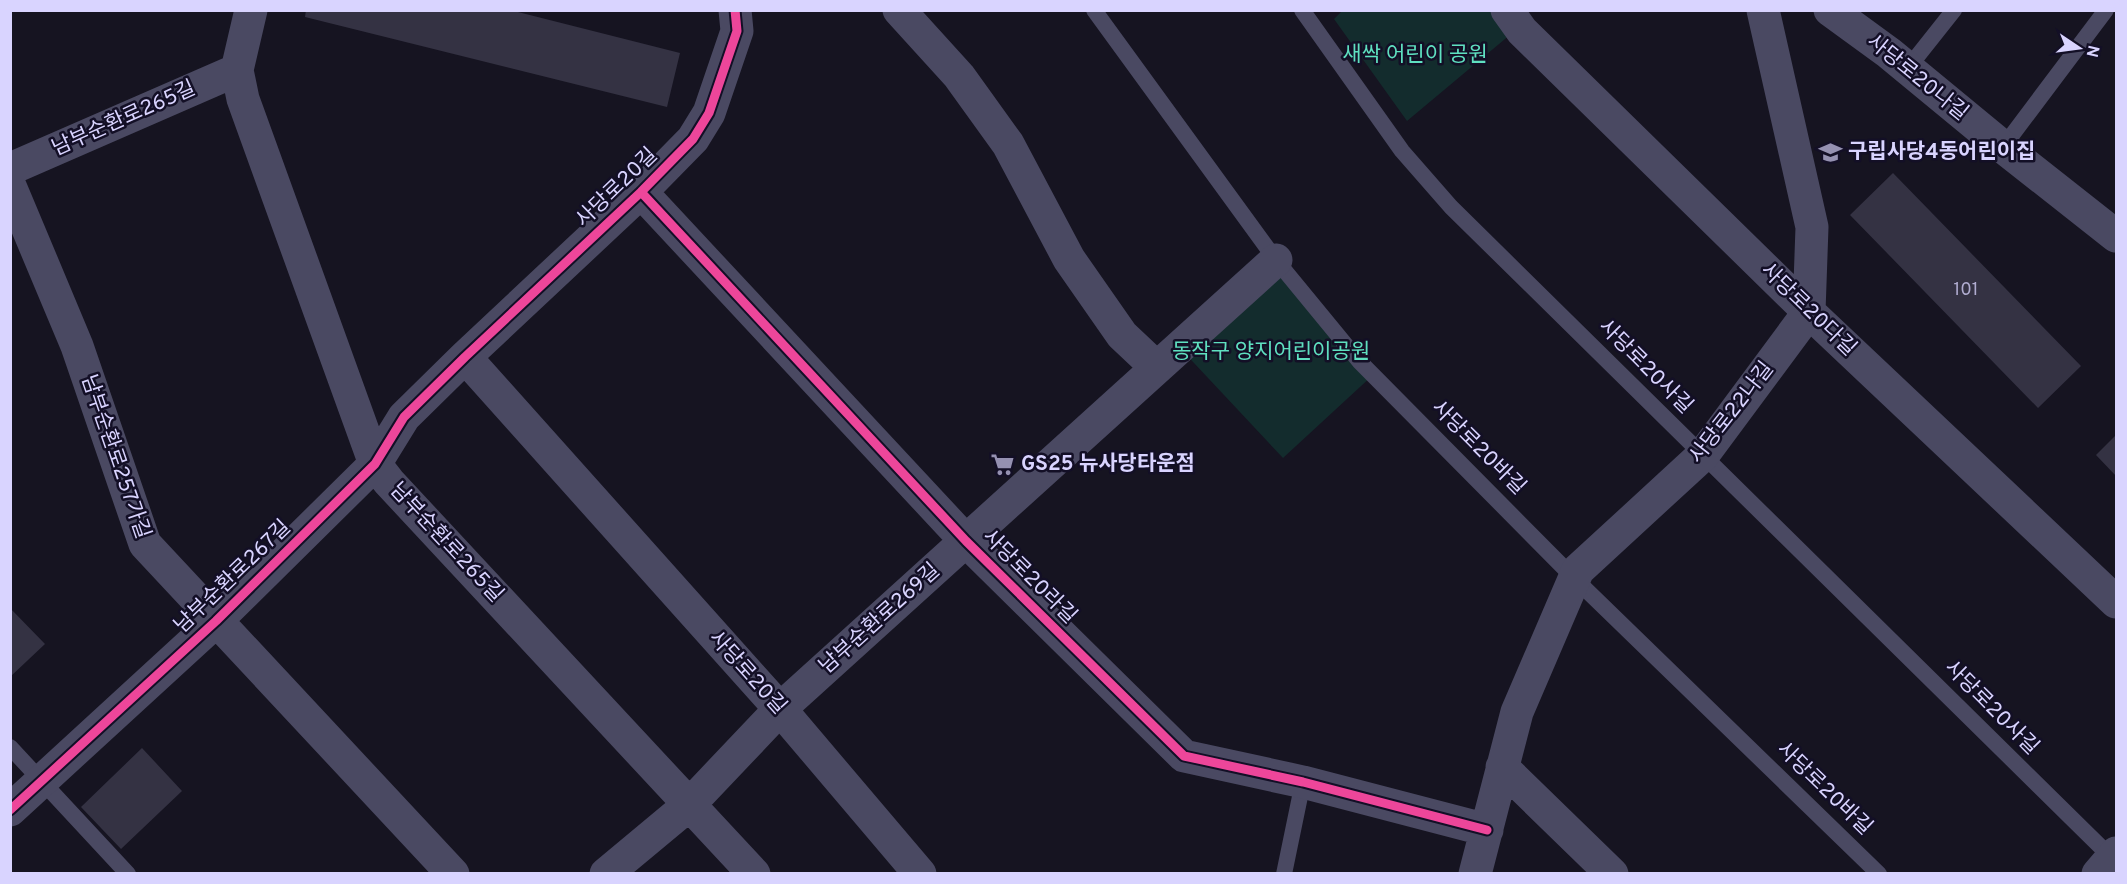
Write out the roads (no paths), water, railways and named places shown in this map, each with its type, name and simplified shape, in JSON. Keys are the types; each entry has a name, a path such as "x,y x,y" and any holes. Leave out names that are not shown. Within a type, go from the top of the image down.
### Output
{"street":[{"name":"남부순환로265길","path":"250,10 237,69 243,99 375,464 389,482 754,873"},
{"name":"사당로20길","path":"735,10 737,31 710,113 693,139 641,192 465,357 780,709 920,873"},
{"path":"899,10 959,76 1008,144 1069,259 1122,335 1157,368"},
{"name":"사당로20다길","path":"1507,10 1522,31 1809,312 2116,602"},
{"path":"1763,10 1812,227 1809,312"},
{"name":"사당로20나길","path":"1830,10 1908,68 2003,147 2115,234"},
{"name":"남부순환로265길","path":"10,169 237,69"},
{"name":"남부순환로257가길","path":"10,186 76,346 145,544 453,873"},
{"name":"사당로20라길","path":"641,192 966,541 1184,756 1303,782 1486,830"},
{"name":"남부순환로269길","path":"606,873 690,804 780,709 1276,260"},
{"name":"사당로22나길","path":"1475,873 1517,712 1578,570 1703,455 1809,312"},
{"name":"남부순환로267길","path":"10,810 216,621 375,464 404,417 465,357"},
{"path":"1502,767 1611,873"}],"lane":[{"name":"사당로20바길","path":"1094,10 1276,260 1359,361 1574,578 1879,873"},
{"name":"사당로20사길","path":"1302,10 1402,151 1451,207 1703,455 2109,862"},
{"path":"1908,68 1954,10"},
{"path":"2003,147 2106,10"},
{"path":"10,747 128,873"},
{"path":"1284,873 1303,782"}],"place":[{"name":"구립사당4동어린이집","path":"1830,152"},
{"name":"GS25 뉴사당타운점","path":"1003,464"}],"park label":[{"name":"새싹 어린이 공원","path":"1415,55"},
{"name":"동작구 양지어린이공원","path":"1271,352"}]}
